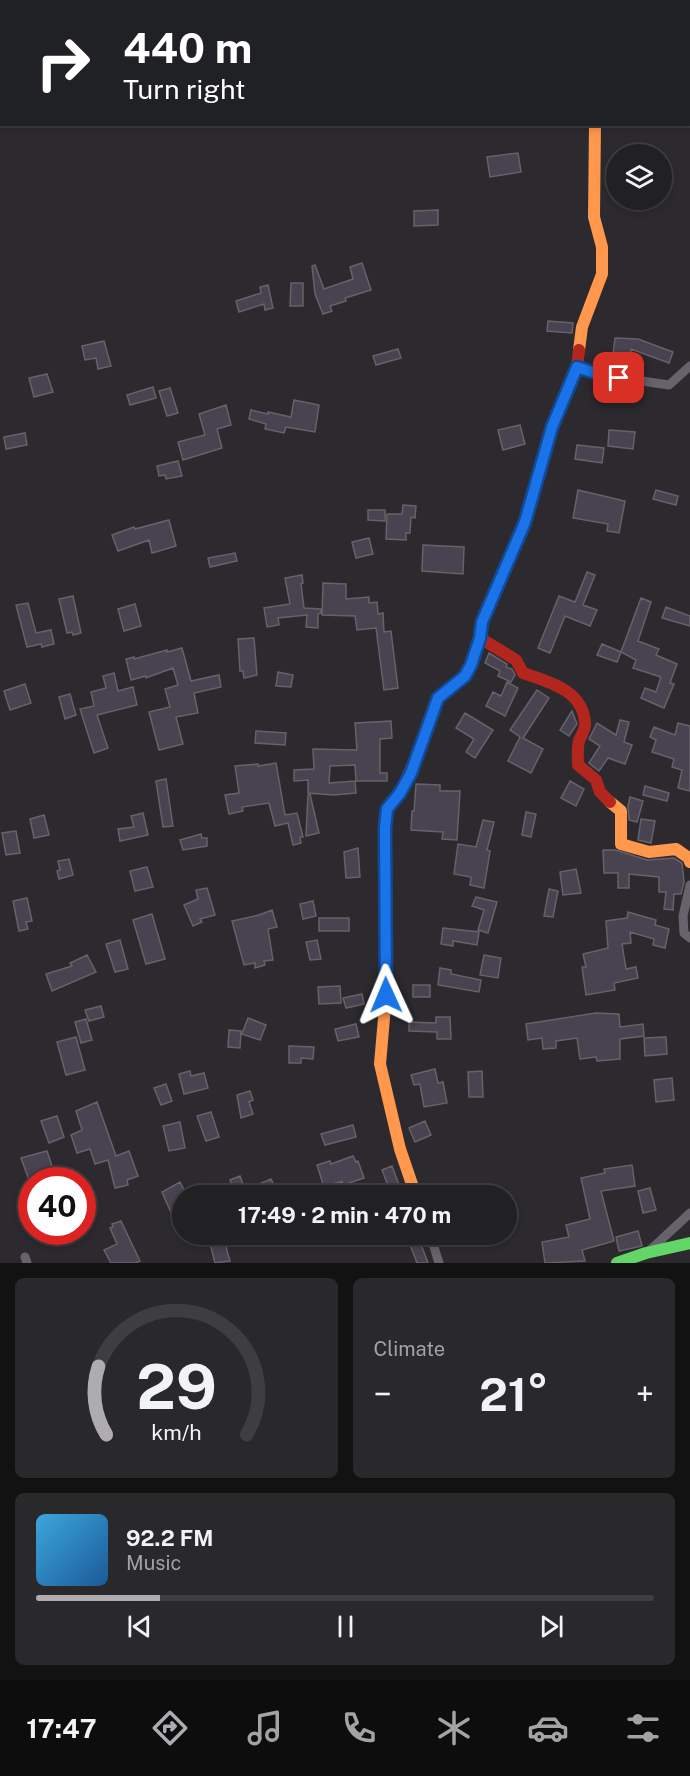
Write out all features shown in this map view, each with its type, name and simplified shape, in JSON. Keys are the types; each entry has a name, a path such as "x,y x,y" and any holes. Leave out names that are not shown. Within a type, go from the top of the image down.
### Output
{"street":[{"path":"412,1185 400,1149 380,1064 386,995 387,809 400,793 411,773 438,698 465,676 471,665 480,638 482,622 525,522 552,427 577,367 582,327 602,274 602,247 594,217 595,126"},
{"path":"577,367 601,375 669,385 690,366"},
{"path":"480,638 516,660 523,673 558,684 574,695 580,704 586,725 579,742 578,765 596,780 600,792 621,811 621,844 649,852 676,849 690,862"},
{"path":"690,885 683,916 684,933 690,939"},
{"path":"646,1253 690,1213"},
{"path":"617,1263 646,1253 690,1243"},
{"path":"433,1245 439,1263"}],"building":[{"path":"518,153 521,172 490,177 487,157"},
{"path":"438,210 438,225 414,226 414,211"},
{"path":"362,263 371,290 345,298 346,301 330,306 332,311 323,314 315,294 312,266 315,265 324,289 353,279 350,267"},
{"path":"291,283 303,283 303,306 290,306"},
{"path":"268,285 273,308 265,310 264,304 239,312 236,301 261,293 260,287"},
{"path":"548,321 573,323 572,333 547,331"},
{"path":"615,338 638,339 673,352 669,363 631,349 629,364 612,363"},
{"path":"104,341 111,366 98,369 96,358 85,360 82,346"},
{"path":"398,349 401,358 376,365 373,356"},
{"path":"47,374 53,392 34,397 29,378"},
{"path":"153,387 156,398 130,405 127,395"},
{"path":"170,388 178,413 167,416 159,391"},
{"path":"294,400 319,405 315,432 286,427 284,433 265,429 266,424 249,419 251,410 291,417"},
{"path":"226,405 231,425 217,429 222,448 183,460 178,442 205,435 199,414"},
{"path":"520,425 525,444 503,450 498,430"},
{"path":"609,430 635,432 633,449 608,446"},
{"path":"25,433 27,445 6,449 4,437"},
{"path":"577,445 604,448 602,463 575,459"},
{"path":"178,461 182,476 166,479 165,475 159,476 157,466"},
{"path":"578,490 625,501 619,533 607,531 608,524 573,518"},
{"path":"656,490 678,496 676,505 653,499"},
{"path":"403,505 416,506 415,518 411,517 410,533 406,533 406,540 386,539 387,514 402,514"},
{"path":"368,510 385,510 385,521 368,520"},
{"path":"169,520 176,546 152,553 149,540 118,551 112,535 134,527 135,529"},
{"path":"369,538 373,554 356,558 352,542"},
{"path":"423,545 464,547 463,574 422,571"},
{"path":"235,553 237,561 210,567 208,558"},
{"path":"587,572 595,575 583,605 597,610 590,626 565,616 550,653 538,648 559,596 575,602"},
{"path":"302,575 304,608 321,609 321,613 318,614 318,628 306,627 307,615 278,618 279,625 267,627 264,608 290,604 285,578"},
{"path":"323,583 346,584 346,599 369,597 369,603 377,602 378,614 383,613 384,632 391,631 398,688 384,690 376,628 357,630 355,616 322,615"},
{"path":"73,596 81,633 73,635 72,632 67,633 59,599"},
{"path":"641,598 651,602 638,641 659,649 656,655 677,664 670,683 674,684 664,708 641,698 645,688 656,692 661,677 633,668 636,660 621,652"},
{"path":"28,603 36,633 51,630 54,644 27,647 16,605"},
{"path":"135,604 141,626 124,631 118,609"},
{"path":"666,607 690,616 690,626 662,618"},
{"path":"254,638 257,675 244,678 243,671 240,671 238,639"},
{"path":"602,644 621,652 617,662 597,655"},
{"path":"182,648 191,681 219,675 221,687 194,693 198,713 176,717 183,744 159,750 149,712 170,707 165,689 178,685 173,668 146,678 146,676 131,680 126,659"},
{"path":"489,653 512,669 515,675 511,682 498,676 500,671 485,663"},
{"path":"278,672 293,675 291,687 276,686"},
{"path":"114,673 118,691 133,687 137,705 97,715 108,748 94,753 80,709 94,706 91,692 106,688 103,676"},
{"path":"507,682 518,688 505,716 486,706 493,692 501,696"},
{"path":"25,684 31,703 10,710 4,691"},
{"path":"537,690 549,698 523,738 543,749 531,773 508,761 520,737 510,730"},
{"path":"70,694 76,715 65,719 59,697"},
{"path":"572,711 577,724 569,736 560,730"},
{"path":"465,713 493,730 475,758 466,752 474,739 456,728"},
{"path":"620,720 629,722 624,742 632,745 625,764 608,758 599,771 589,763 600,746 589,739 597,723 616,735"},
{"path":"391,721 392,738 380,739 380,773 387,773 387,781 356,781 355,765 330,766 329,783 355,781 356,793 333,795 308,793 308,780 294,781 294,770 314,769 313,749 357,750 355,723"},
{"path":"678,723 690,726 690,791 678,788 682,770 672,767 674,759 652,752 656,740 650,737 654,727 675,735"},
{"path":"256,731 286,733 285,745 255,743"},
{"path":"276,763 285,815 297,813 303,837 300,837 301,843 293,845 288,823 275,826 269,803 242,807 243,811 229,814 225,795 239,793 235,766"},
{"path":"166,779 173,826 163,827 156,781"},
{"path":"570,781 584,789 576,806 561,798"},
{"path":"416,784 440,785 440,791 460,791 457,840 442,839 443,832 411,830"},
{"path":"645,786 669,793 667,801 643,795"},
{"path":"310,794 319,833 306,836 308,795"},
{"path":"630,797 643,801 637,822 629,820"},
{"path":"526,812 536,814 531,837 522,835"},
{"path":"143,813 148,835 120,841 118,829 134,827 131,816"},
{"path":"44,815 49,835 34,838 30,819"},
{"path":"641,819 655,821 651,843 638,840"},
{"path":"483,820 494,822 487,850 490,851 484,888 470,885 471,877 454,874 458,844 476,847"},
{"path":"16,831 20,853 6,855 2,833"},
{"path":"201,834 202,838 207,838 207,846 183,850 180,840"},
{"path":"358,848 360,877 346,878 344,852"},
{"path":"603,850 616,850 647,860 674,858 682,863 684,882 681,894 674,894 673,910 664,909 666,892 659,892 659,877 629,874 629,888 618,888 618,873 604,873"},
{"path":"69,859 73,875 59,879 58,861"},
{"path":"147,867 153,887 135,891 130,871"},
{"path":"576,869 581,893 563,895 560,872"},
{"path":"207,888 215,915 200,919 202,922 193,926 184,905 198,899 196,890"},
{"path":"549,889 558,891 553,917 544,916"},
{"path":"476,897 497,902 488,933 478,930 484,910 472,906"},
{"path":"27,898 32,921 26,922 28,929 19,931 13,901"},
{"path":"313,901 316,916 303,919 300,904"},
{"path":"272,910 277,927 268,929 273,960 264,961 265,965 255,968 255,963 244,965 232,921"},
{"path":"628,912 656,920 655,925 669,929 665,948 653,945 654,939 630,932 631,943 622,944 626,969 636,967 638,978 614,983 615,990 586,995 582,967 586,967 583,954 608,948 606,921 627,918"},
{"path":"152,914 165,959 146,964 133,920"},
{"path":"319,918 349,918 349,931 319,931"},
{"path":"443,928 479,932 477,945 453,941 453,946 441,944"},
{"path":"120,940 128,969 115,972 106,944"},
{"path":"317,940 321,959 310,960 306,942"},
{"path":"87,955 96,972 52,991 46,974 72,966 70,963"},
{"path":"484,955 501,958 498,978 480,975"},
{"path":"440,968 451,970 451,974 481,980 479,992 438,985"},
{"path":"413,985 430,985 430,997 413,997"},
{"path":"340,986 341,1003 319,1004 318,987"},
{"path":"362,994 364,1004 346,1008 343,998"},
{"path":"101,1006 104,1017 89,1021 85,1010"},
{"path":"596,1013 619,1014 620,1027 643,1024 644,1036 620,1039 620,1059 597,1061 596,1057 580,1059 577,1038 556,1041 556,1048 543,1049 542,1038 528,1040 526,1024"},
{"path":"436,1017 450,1017 451,1039 437,1039 437,1032 409,1031 409,1022 436,1023"},
{"path":"248,1018 266,1025 260,1040 242,1034"},
{"path":"86,1019 92,1040 81,1043 75,1022"},
{"path":"356,1024 359,1037 338,1041 335,1029"},
{"path":"229,1030 241,1031 240,1048 228,1047"},
{"path":"76,1037 85,1070 66,1075 57,1042"},
{"path":"666,1037 667,1054 645,1056 644,1038"},
{"path":"289,1046 314,1047 313,1059 301,1058 301,1063 289,1063"},
{"path":"435,1069 438,1083 443,1082 447,1103 424,1107 420,1084 414,1085 411,1075"},
{"path":"190,1071 191,1076 204,1073 208,1088 184,1094 179,1074"},
{"path":"482,1071 483,1097 469,1097 468,1072"},
{"path":"672,1078 674,1100 656,1102 654,1080"},
{"path":"166,1084 172,1101 161,1105 154,1088"},
{"path":"250,1091 253,1100 249,1102 253,1114 241,1118 237,1095"},
{"path":"97,1102 116,1156 129,1151 138,1176 127,1180 128,1185 115,1188 108,1160 95,1164 90,1149 77,1153 71,1135 82,1130 76,1111"},
{"path":"211,1112 219,1137 206,1141 197,1116"},
{"path":"57,1116 64,1137 49,1143 41,1121"},
{"path":"425,1121 431,1135 415,1142 409,1128"},
{"path":"180,1122 185,1148 169,1151 163,1126"},
{"path":"353,1125 356,1137 325,1145 321,1134"},
{"path":"47,1151 52,1166 24,1167 21,1158"},
{"path":"353,1156 356,1162 358,1161 364,1178 343,1185 342,1181 323,1185 317,1165 330,1161 331,1164"},
{"path":"632,1165 635,1186 601,1191 614,1241 582,1250 585,1261 545,1263 542,1242 569,1237 566,1225 590,1219 581,1178 605,1173 604,1169"},
{"path":"392,1166 399,1185 388,1185 382,1170"},
{"path":"240,1176 243,1185 232,1185 230,1180"},
{"path":"271,1179 274,1185 257,1185"},
{"path":"172,1186 172,1215 162,1192"},
{"path":"650,1188 656,1210 643,1213 638,1191"},
{"path":"121,1221 140,1261 111,1263 104,1250 117,1244 110,1228 113,1227 112,1224"},
{"path":"638,1231 642,1246 619,1251 616,1237"},
{"path":"210,1245 226,1245 230,1261 215,1263"},
{"path":"410,1245 421,1245 428,1263 417,1263"}],"traffic: fast":[{"path":"617,1263 646,1253 690,1243"}],"traffic: slow":[{"path":"579,350 582,327 602,274 602,247 594,217 595,126"},
{"path":"412,1185 400,1149 380,1064 386,995 385,828 387,809 400,793 415,761"},
{"path":"610,802 621,811 621,844 649,852 676,849 689,858 690,862"}],"traffic: jam":[{"path":"415,761 439,698 465,676 471,665 480,638 482,622 525,522 552,427 577,367 579,350"},
{"path":"480,638 516,660 523,673 554,684 571,695 578,703 583,712 585,725 578,744 578,765 596,780 600,792 610,802"}],"route":[{"path":"386,995 385,828 387,809 400,793 411,773 438,698 456,685 471,665 480,638 482,622 525,522 552,427 577,367 619,378"}]}
